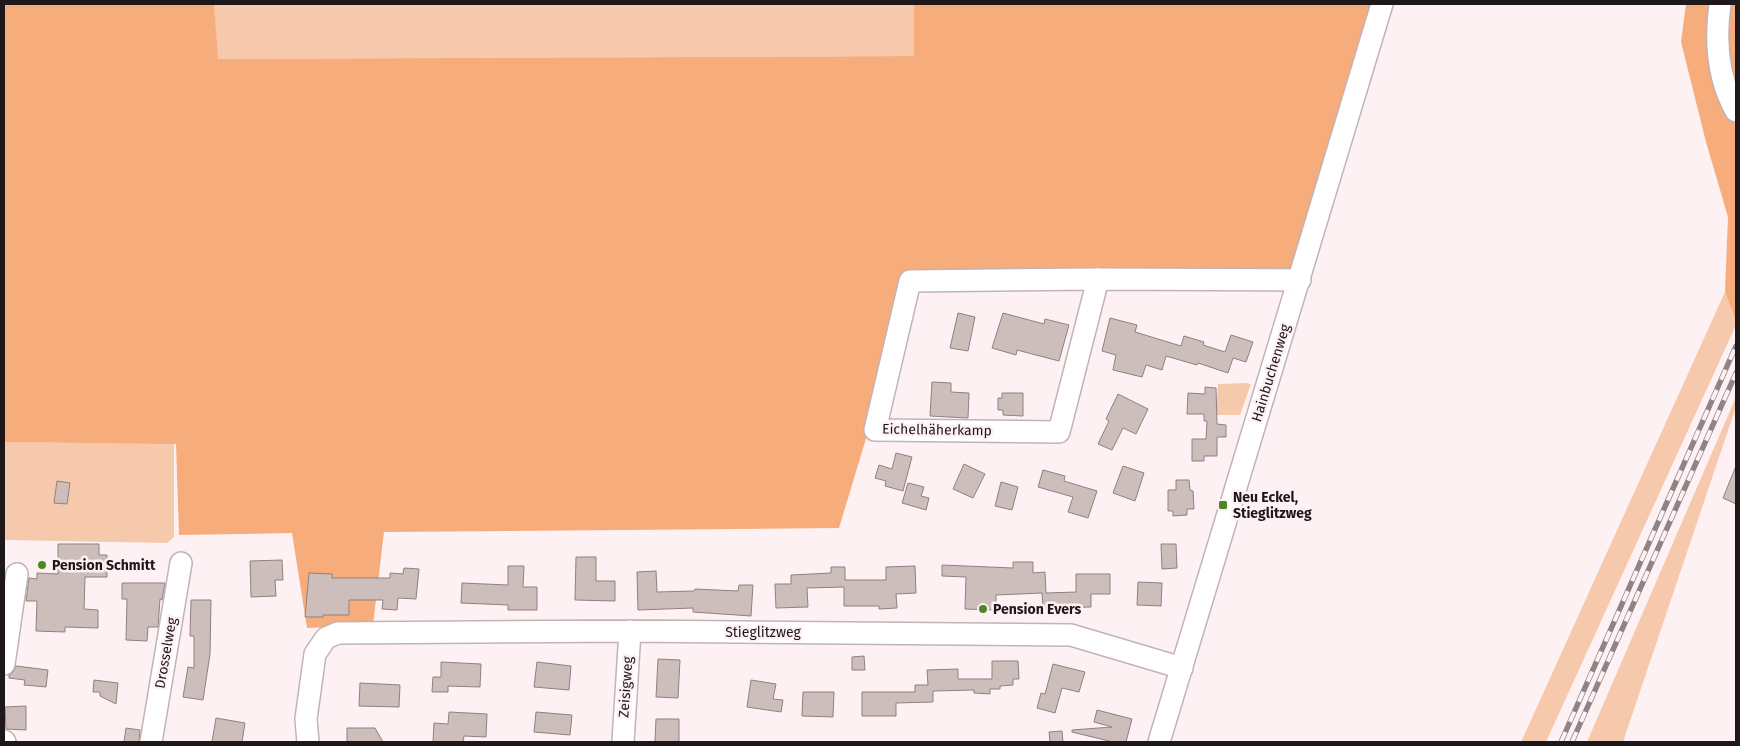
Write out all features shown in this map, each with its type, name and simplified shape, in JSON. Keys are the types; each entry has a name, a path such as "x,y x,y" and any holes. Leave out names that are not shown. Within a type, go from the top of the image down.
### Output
{"street":[{"name":"Hainbuchenweg","path":"1159,742 1382,4"},
{"path":"1720,4 1717,44 1720,65 1727,92 1736,111"},
{"name":"Eichelhäherkamp","path":"1098,279 1059,432 875,430 910,280 1098,279 1300,280"},
{"name":"Drosselweg","path":"151,742 181,563"},
{"path":"4,664 17,574"},
{"name":"Stieglitzweg","path":"308,742 306,719 314,654 326,638 338,633 630,631 1071,635 1182,668"},
{"name":"Zeisigweg","path":"623,742 630,631"}],"shaded area":[{"path":"4,4 214,4 218,59 914,56 914,4 1387,4 1309,286 913,283 839,528 384,532 373,625 307,628 292,533 179,535 176,444 4,442"},
{"path":"214,4 914,4 914,56 217,59"},
{"path":"1686,4 1736,4 1736,321 1725,292 1728,217 1706,142 1681,42"},
{"path":"1725,292 1736,325 1546,742 1521,742"},
{"path":"1218,384 1251,384 1240,415 1216,415"},
{"path":"1736,397 1736,407 1623,742 1587,742"},
{"path":"4,442 174,443 174,537 167,543 4,540"}],"building":[{"path":"958,313 975,317 968,351 950,348"},
{"path":"1003,313 1044,324 1045,319 1069,325 1059,361 1017,350 1016,355 992,348"},
{"path":"1110,318 1137,325 1135,332 1181,346 1184,336 1204,342 1203,345 1225,352 1231,335 1253,342 1246,362 1233,358 1228,373 1198,363 1197,365 1166,356 1162,370 1146,365 1142,377 1113,370 1116,355 1102,351"},
{"path":"932,382 951,383 951,392 969,393 968,418 930,416"},
{"path":"1205,387 1216,388 1217,424 1226,425 1226,437 1217,437 1217,456 1204,456 1204,461 1192,461 1192,439 1206,439 1207,421 1204,421 1204,414 1187,414 1188,393 1205,394"},
{"path":"1002,393 1023,393 1023,416 1003,415 1003,410 998,410 998,398 1002,398"},
{"path":"1118,394 1148,409 1136,434 1123,428 1112,450 1098,444 1109,421 1106,419"},
{"path":"896,453 912,457 903,491 885,486 886,481 875,478 879,465 892,469"},
{"path":"964,464 985,474 973,498 953,489"},
{"path":"1123,466 1144,473 1135,501 1113,493"},
{"path":"1736,466 1736,504 1723,498"},
{"path":"1043,470 1065,476 1064,481 1097,491 1088,518 1068,512 1073,497 1038,487"},
{"path":"1176,480 1189,480 1190,490 1193,491 1194,509 1187,509 1187,515 1173,516 1173,511 1168,511 1168,490 1176,490"},
{"path":"57,481 70,483 67,504 54,503"},
{"path":"1001,482 1018,487 1012,510 995,506"},
{"path":"908,483 924,487 921,496 929,498 926,510 902,503"},
{"path":"58,544 99,544 99,555 107,555 107,577 85,577 84,609 98,610 98,628 65,627 65,632 36,631 37,601 26,601 29,578 37,579 37,573 58,574"},
{"path":"1161,544 1176,544 1177,568 1162,569"},
{"path":"576,557 596,557 596,581 615,581 615,601 575,600"},
{"path":"282,560 283,580 275,580 276,596 251,597 250,561"},
{"path":"1013,562 1033,562 1033,573 1045,572 1046,593 1076,592 1076,574 1110,574 1110,594 1091,594 1091,607 1043,608 1042,593 996,595 996,610 965,609 966,577 942,576 942,565 1013,568"},
{"path":"508,566 524,566 523,587 537,587 537,610 508,610 508,605 461,603 462,583 508,585"},
{"path":"915,566 916,593 896,594 897,608 879,609 879,606 844,606 844,587 807,588 808,607 776,608 775,584 791,584 791,575 831,573 831,567 845,567 845,580 886,580 886,567"},
{"path":"404,568 419,569 416,599 398,598 397,610 382,609 383,600 349,600 349,615 305,617 309,573 332,574 332,578 390,578 390,573 403,574"},
{"path":"656,571 657,592 694,591 695,589 738,591 739,585 753,585 751,616 693,612 693,608 638,610 637,572"},
{"path":"1138,582 1162,583 1161,606 1137,605"},
{"path":"122,583 165,583 162,600 160,599 158,627 148,627 147,641 126,640 127,599 122,599"},
{"path":"191,600 211,600 210,654 203,700 183,697 188,667 194,668 194,636 190,636"},
{"path":"864,656 865,670 852,670 852,657"},
{"path":"658,659 680,660 678,698 656,697"},
{"path":"992,661 1018,661 1019,679 1013,679 1013,685 1000,686 1000,689 990,689 990,694 974,693 974,690 933,691 933,702 896,703 896,716 862,716 862,692 915,692 915,685 928,685 927,670 958,669 958,679 992,679"},
{"path":"441,662 481,664 480,687 448,686 448,692 432,692 433,677 441,677"},
{"path":"537,662 571,666 569,690 534,687"},
{"path":"1053,664 1085,672 1079,692 1062,688 1055,713 1037,708 1041,693 1045,694"},
{"path":"16,666 48,670 46,687 24,685 25,680 9,678 9,675"},
{"path":"94,680 118,683 116,704 100,696 100,692 93,692"},
{"path":"751,680 776,684 773,699 783,700 781,712 747,707"},
{"path":"360,683 400,685 399,707 359,706"},
{"path":"803,692 834,692 833,717 802,716"},
{"path":"26,706 26,730 6,729 5,707"},
{"path":"1097,710 1132,719 1126,742 1113,742 1072,732 1072,730 1112,727 1094,722"},
{"path":"449,712 487,714 486,737 464,736 463,742 433,742 434,723 448,724"},
{"path":"536,712 572,715 570,735 534,732"},
{"path":"216,718 245,723 242,742 212,742"},
{"path":"656,719 679,719 679,742 655,742"},
{"path":"126,728 140,730 139,742 124,742"},
{"path":"347,728 375,728 383,742 347,742"},
{"path":"1062,731 1063,742 1050,742 1049,732"}],"railway":[{"path":"1561,742 1736,346"},
{"path":"1572,742 1736,373"}],"place":[{"name":"Neu Eckel, Stieglitzweg","path":"1223,505"},
{"name":"Pension Schmitt","path":"42,565"},
{"name":"Pension Evers","path":"983,609"}]}
